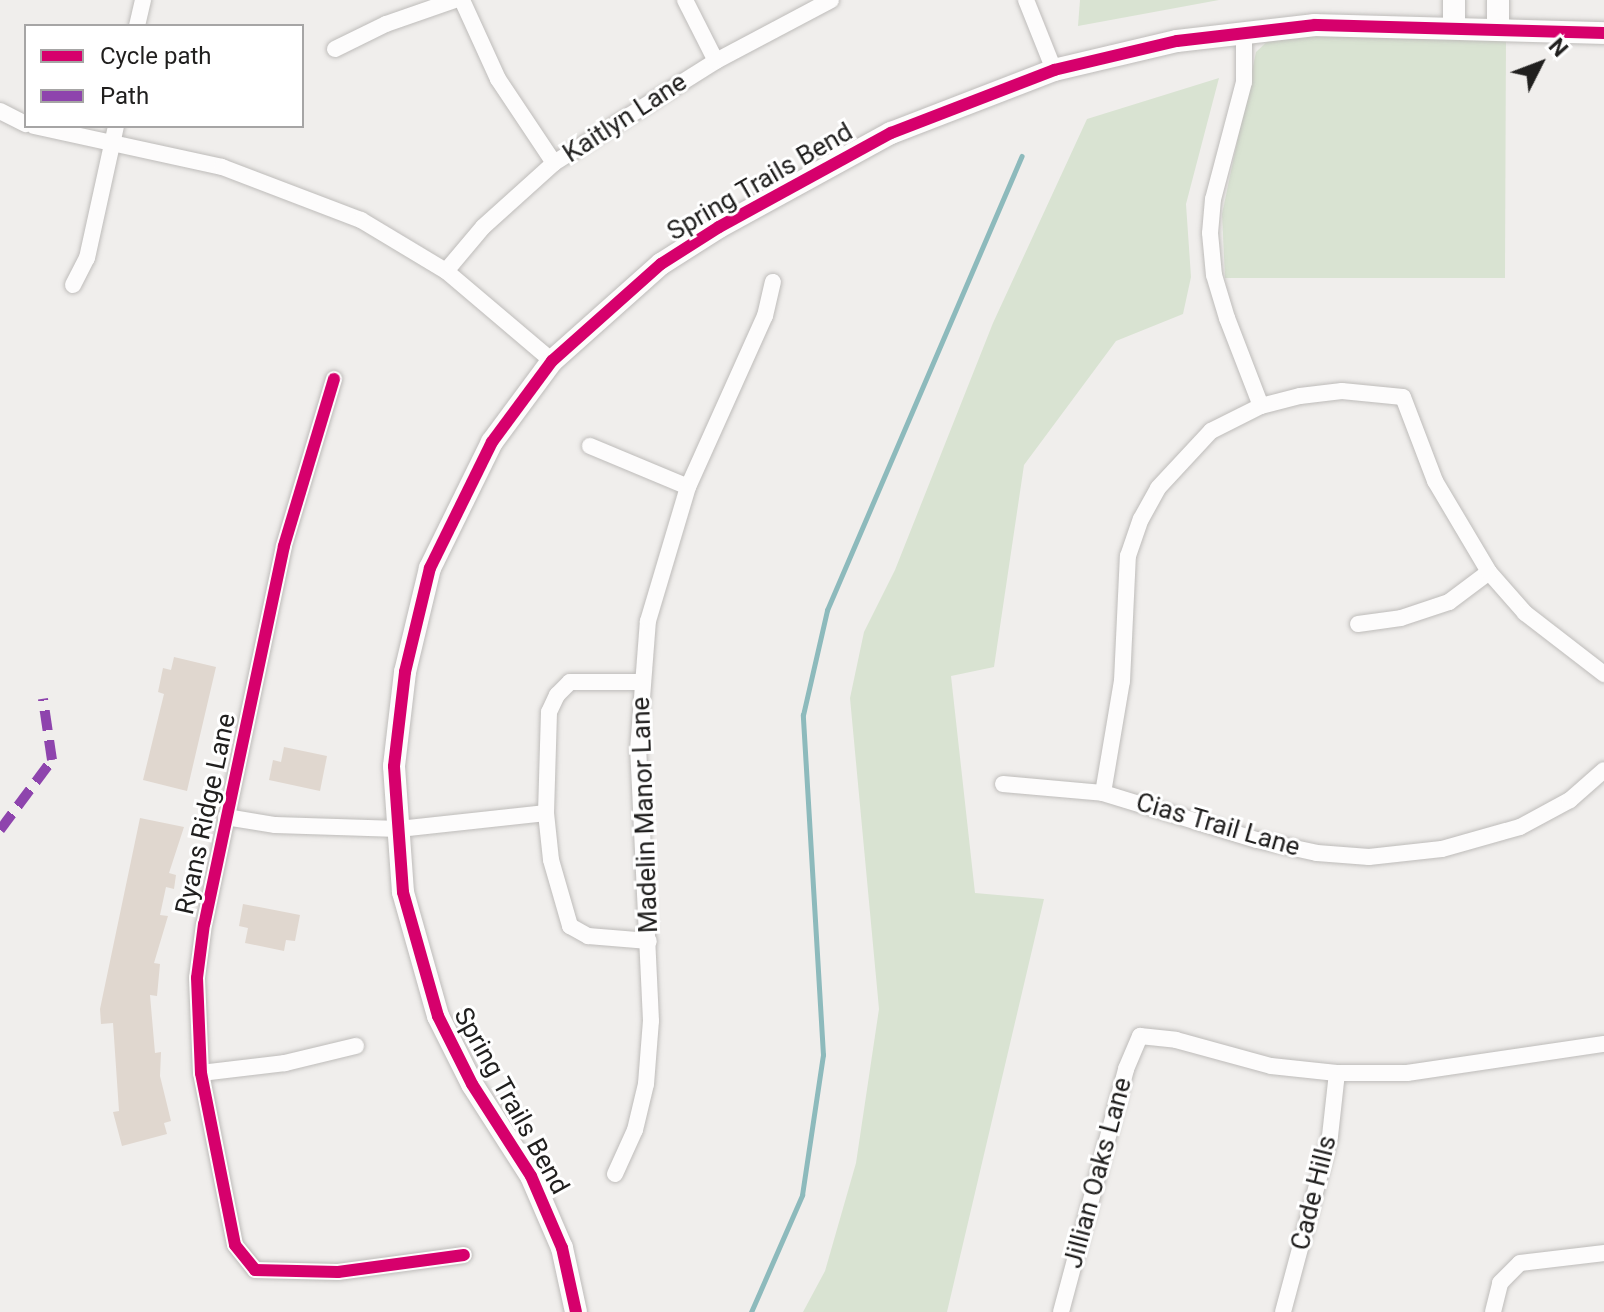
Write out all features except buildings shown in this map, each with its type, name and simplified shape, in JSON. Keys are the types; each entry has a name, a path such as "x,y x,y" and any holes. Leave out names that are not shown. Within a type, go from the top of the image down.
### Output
{"street":[{"path":"137,24 143,0"},
{"path":"335,49 386,24 455,0"},
{"path":"462,0 498,79 554,163"},
{"path":"685,0 716,61"},
{"name":"Kaitlyn Lane","path":"446,271 483,227 554,163 716,61 831,0"},
{"path":"1026,0 1054,70"},
{"path":"1454,0 1454,27"},
{"path":"1498,0 1498,29"},
{"name":"Spring Trails Bend","path":"576,1312 562,1248 531,1176 472,1084 438,1016 403,892 394,766 405,672 430,568 492,442 552,361 661,264 719,227 891,133 1054,70 1244,31 1315,25 1604,33"},
{"path":"1244,31 1244,82 1213,199 1210,233 1214,275 1261,406"},
{"path":"0,111 24,123"},
{"path":"42,128 222,167 305,196 361,220 446,271 552,361"},
{"path":"73,285 87,258 116,128"},
{"name":"Madelin Manor Lane","path":"615,1174 635,1130 646,1084 649,941 638,750 648,621 688,487 765,316 773,282"},
{"name":"Ryans Ridge Lane","path":"334,379 284,546 226,817 197,978 201,1073 235,1245 245,1263 270,1273 338,1272 464,1255"},
{"path":"1103,793 1122,681 1128,556 1141,519 1158,488 1211,431 1261,406 1342,391 1403,397 1435,481 1489,572 1525,613 1604,674"},
{"path":"590,446 688,487"},
{"path":"1358,624 1401,618 1449,602 1489,572"},
{"path":"641,682 570,682 557,695 549,712 546,813 551,860 570,926 588,936 649,941"},
{"name":"Cias Trail Lane","path":"1003,784 1103,793 1257,840 1317,853 1369,857 1442,849 1520,827 1570,800 1604,770"},
{"path":"226,817 275,825 399,829 546,813"},
{"name":"Jillian Oaks Lane","path":"1061,1312 1126,1069 1140,1036 1176,1040 1271,1066 1337,1073"},
{"path":"1337,1073 1407,1073 1604,1044"},
{"path":"201,1073 285,1063 356,1046"},
{"name":"Cade Hills","path":"1283,1312 1330,1136 1337,1073"},
{"path":"1493,1312 1509,1270 1559,1255 1604,1253"}],"green space":[{"path":"1080,0 1219,0 1078,26"},
{"path":"1309,36 1506,39 1505,278 1225,278 1222,214 1256,52 1270,39"},
{"path":"1219,78 1186,204 1191,277 1183,314 1116,341 1024,465 994,667 951,676 975,893 1044,899 947,1312 803,1312 825,1271 856,1163 879,1009 850,698 864,632 895,570 993,323 1087,119"}],"waterway":[{"path":"751,1312 802,1195 823,1055 803,715 827,610 1022,156"}],"marked path":[{"path":"0,830 52,760 43,699"}],"cycle path":[{"path":"576,1312 562,1248 531,1176 472,1084 438,1016 403,892 394,766 405,672 430,568 492,442 552,361 661,264 719,227 891,133 1054,70 1177,41 1315,25 1604,33"},
{"path":"334,379 284,546 204,924 197,978 201,1073 235,1245 255,1270 338,1272 464,1255"}]}
